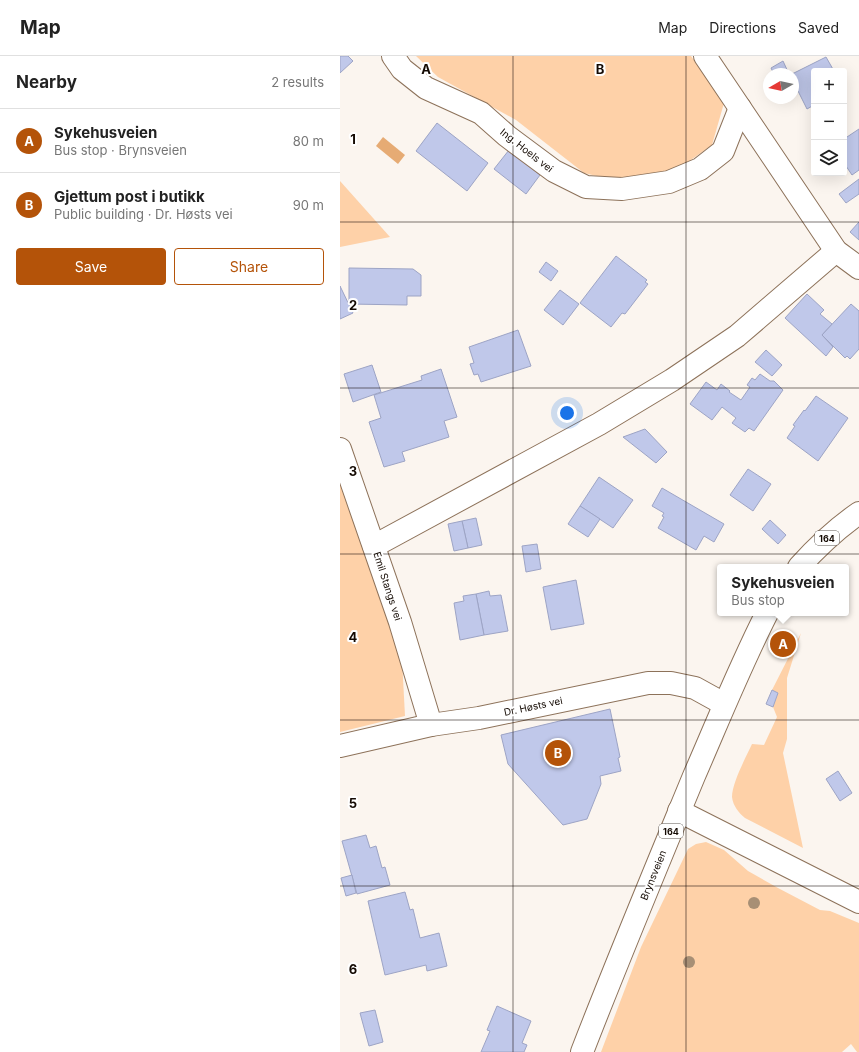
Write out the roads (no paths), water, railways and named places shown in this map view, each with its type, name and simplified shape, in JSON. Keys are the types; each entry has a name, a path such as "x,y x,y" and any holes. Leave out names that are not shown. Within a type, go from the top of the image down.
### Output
{"street":[{"name":"Ing. Hoels vei","path":"393,56 402,69 426,88 481,113 507,136 554,172 586,187 622,189 669,182 700,169 723,151 740,108"},
{"path":"705,56 836,251 859,268"},
{"path":"374,546 599,424 672,380 737,336 836,251"},
{"name":"Emil Stangs vei","path":"340,449 400,622 431,725"},
{"name":"164","path":"802,564 815,549 834,532 859,513"},
{"name":"Brynsveien","path":"582,1052 679,811 724,704 748,650 765,616"},
{"name":"Dr. Høsts vei","path":"340,746 431,725 479,718 648,682 671,683 695,688 724,704"},
{"path":"679,811 859,902"}],"place":[{"name":"Sykehusveien","path":"783,644"},
{"name":"Gjettum post i butikk","path":"558,753"}]}
